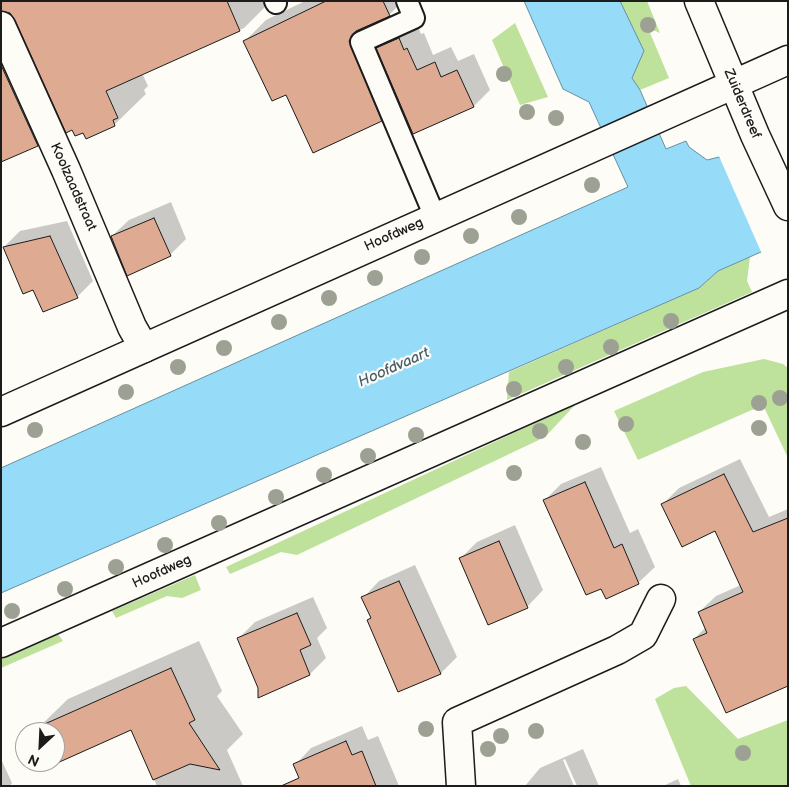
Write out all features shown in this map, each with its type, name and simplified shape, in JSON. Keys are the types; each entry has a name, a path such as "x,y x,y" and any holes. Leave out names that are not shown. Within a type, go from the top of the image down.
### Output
{"street":[{"name":"Zuiderdreef","path":"699,1 733,85 788,206"},
{"name":"Koolzaadstraat","path":"1,26 74,187 132,327 144,348"},
{"name":"Hoofdweg","path":"1,412 788,60"},
{"name":"Hoofdweg","path":"1,643 788,294"},
{"path":"461,786 457,722 617,650 643,635 661,598"}],"lane":[{"path":"407,1 414,18 360,42 435,217"}],"green space":[{"path":"620,1 647,1 660,33 648,28 669,78 640,90 632,78 643,51"},
{"path":"515,23 548,97 520,105 492,40"},
{"path":"750,257 747,281 752,292 507,400 509,372 699,288 718,271"},
{"path":"764,359 783,364 788,368 788,458 763,405 638,460 614,411 703,372"},
{"path":"576,404 545,437 297,555 281,552 230,574 226,567"},
{"path":"195,575 201,590 182,598 167,596 116,618 112,611"},
{"path":"58,634 63,641 1,668 1,659"},
{"path":"686,686 738,739 788,720 788,786 691,786 655,699 674,688"}],"water":[{"name":"Hoofdvaart","path":"524,1 620,1 644,51 632,78 640,90 666,149 686,141 689,147 707,160 719,157 788,240 718,271 699,288 1,593 1,468 628,187 589,102 563,89"}],"pier":[{"path":"788,124 788,243 762,254 718,154"}],"building":[{"path":"1,1 227,1 240,31 106,91 118,118 113,120 115,126 86,139 83,133 75,136 72,130 66,133 15,20 10,13 1,11"},
{"path":"326,1 383,1 390,16 356,31 349,41 382,121 313,153 286,95 272,101 243,41"},
{"path":"399,38 404,50 407,48 417,70 435,62 441,77 457,70 474,107 413,134 376,48"},
{"path":"1,65 38,146 1,162"},
{"path":"154,218 171,256 127,276 111,236"},
{"path":"50,236 78,298 43,312 33,290 23,294 3,247"},
{"path":"724,474 753,532 788,518 788,686 726,713 693,639 707,633 698,612 743,592 715,531 682,547 661,504"},
{"path":"585,482 614,548 622,544 639,584 606,599 601,589 586,595 543,500"},
{"path":"499,541 528,608 488,625 459,558"},
{"path":"399,581 441,674 398,692 367,620 371,618 361,597"},
{"path":"297,613 311,645 300,650 310,675 258,698 258,688 237,638"},
{"path":"171,668 195,720 189,723 220,770 190,764 153,780 131,730 65,760 65,722 49,722"},
{"path":"346,741 352,755 362,751 376,786 281,786 299,778 293,764"}]}
